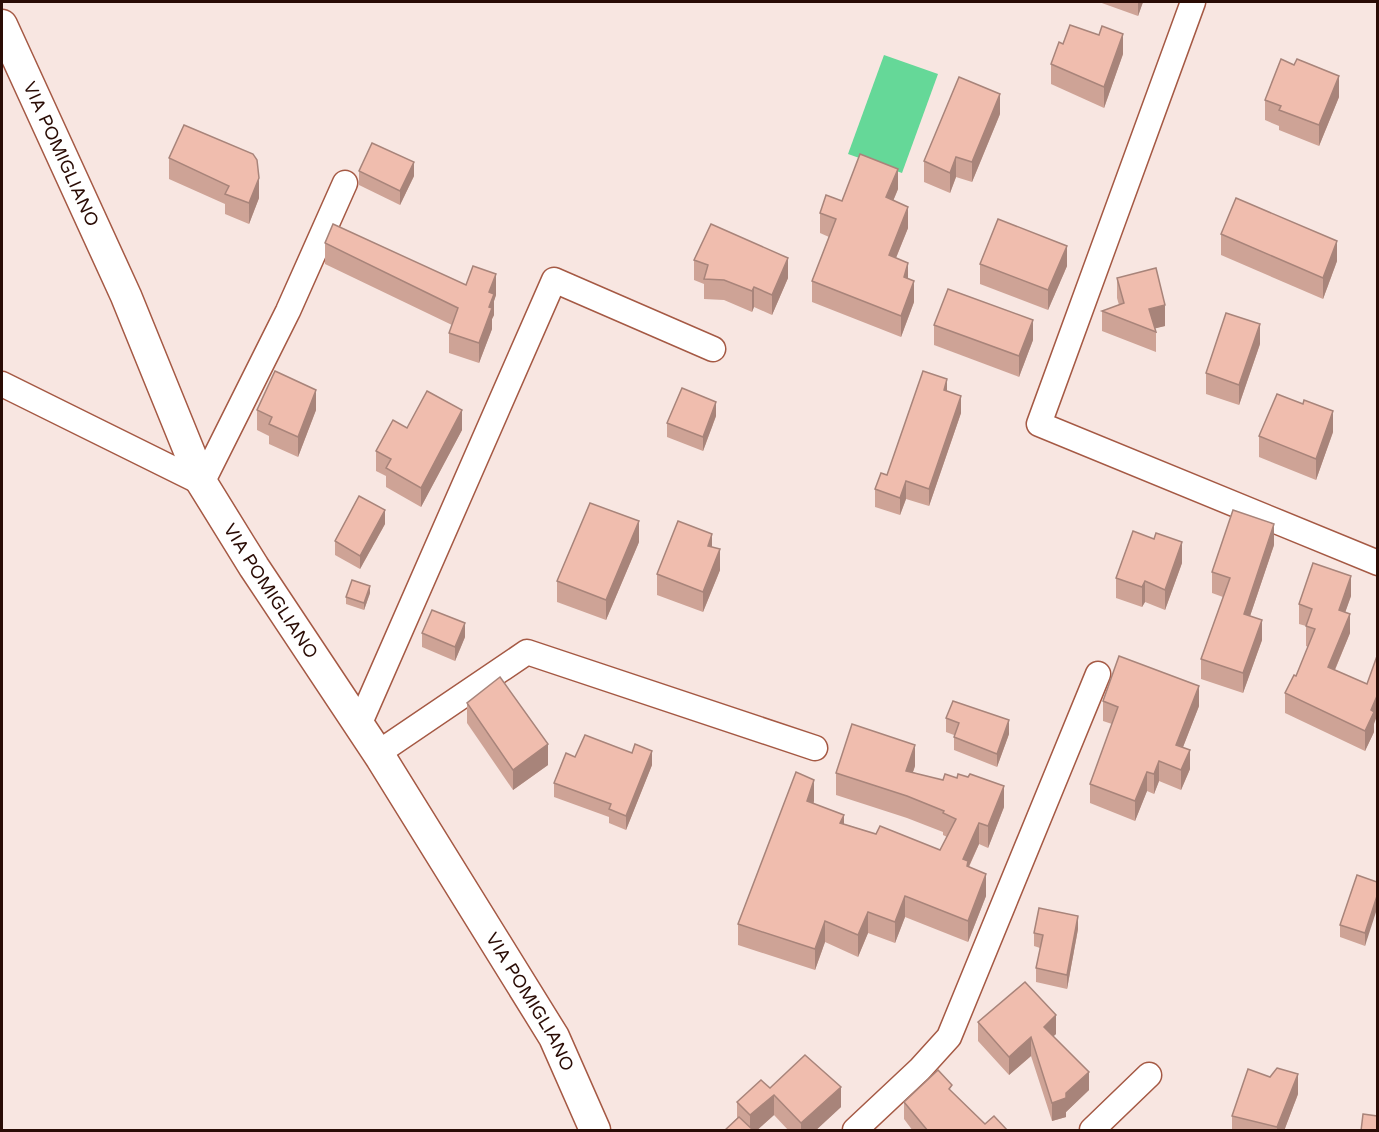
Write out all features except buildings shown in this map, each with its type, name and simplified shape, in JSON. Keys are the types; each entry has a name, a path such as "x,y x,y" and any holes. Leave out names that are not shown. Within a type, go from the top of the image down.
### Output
{"street":[{"path":"1193,2 1039,424 1377,563"},
{"name":"VIA POMIGLIANO","path":"2,25 126,296 202,483 254,567 378,753 554,1037 595,1131"},
{"path":"2,384 202,483 288,311 345,183"},
{"path":"359,725 554,280 713,349"},
{"path":"378,753 527,652 815,748"},
{"path":"855,1131 920,1069 949,1037 1098,674"},
{"path":"1092,1131 1149,1075"}],"green space":[{"path":"884,55 938,74 902,173 848,154"}]}
